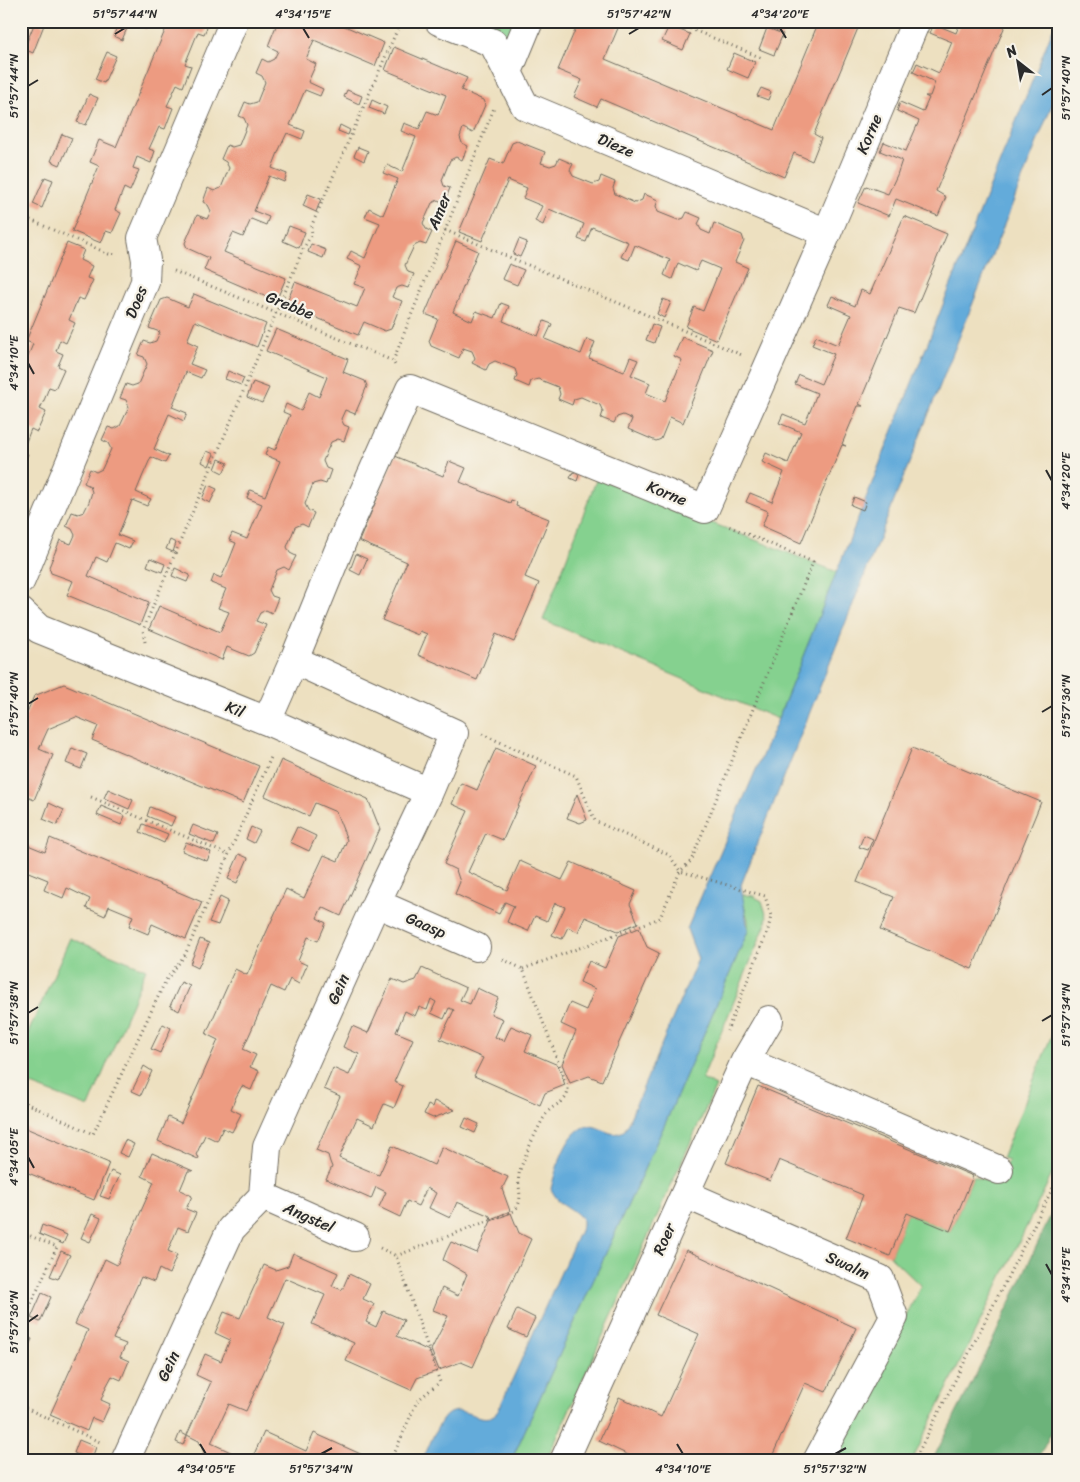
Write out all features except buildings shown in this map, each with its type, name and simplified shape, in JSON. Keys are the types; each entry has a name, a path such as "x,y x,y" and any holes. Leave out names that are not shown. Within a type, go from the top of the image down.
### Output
{"street":[{"name":"Does","path":"21,580 145,282 146,260 142,238 234,21"},
{"name":"Dieze","path":"439,21 493,43 525,106 827,233"},
{"path":"508,72 529,21"},
{"name":"Korne","path":"410,389 704,509 827,233 916,21"},
{"path":"275,725 294,660 346,532 410,389"},
{"name":"Kil","path":"27,623 275,725 430,792"},
{"path":"294,660 454,733"},
{"name":"Gein","path":"126,1458 231,1229 263,1196 267,1147 376,903 430,792 454,733"},
{"name":"Gaasp","path":"376,903 476,947"},
{"name":"Roer","path":"564,1461 744,1061 769,1020"},
{"path":"744,1061 999,1170"},
{"name":"Swalm","path":"685,1194 880,1279 894,1317 817,1461"},
{"name":"Angstel","path":"263,1196 355,1237"}],"path":[{"path":"135,668 145,647 143,630 303,249 312,234 311,227 402,21"},
{"path":"680,21 679,24 762,58"},
{"name":"Amer","path":"393,361 508,72"},
{"name":"Grebbe","path":"21,216 110,254 146,260 393,361"},
{"path":"445,230 768,366"},
{"path":"393,361 410,389"},
{"path":"476,947 523,968 660,918 680,871 691,861 813,562 713,519 704,509"},
{"path":"21,1101 93,1134 166,980 185,955 229,855 275,725"},
{"path":"454,733 480,733 576,776 595,821 669,855 680,871 765,896 771,916 768,930 724,1038"},
{"path":"91,797 229,855"},
{"path":"355,1237 396,1256 514,1211 519,1205 520,1171 547,1113 566,1100 568,1088 523,968"},
{"path":"914,1461 1059,1176"},
{"path":"21,1232 57,1247 21,1326"},
{"path":"391,1461 418,1401 440,1382 396,1256"},
{"path":"21,1406 126,1458"}],"green space":[{"path":"467,21 519,21 511,39"},
{"path":"597,478 837,572 778,719 543,620"},
{"path":"741,894 753,896 762,901 767,917 702,1079 716,1086 546,1461 511,1461 668,1117 748,931 748,920"},
{"path":"70,938 146,969 89,1107 21,1081 21,1049"},
{"path":"1059,1017 1059,1160 912,1461 834,1461 921,1286 890,1256 907,1213 950,1231 973,1176 998,1184 1008,1160 1002,1158"},
{"path":"1059,1197 1059,1417 1037,1461 932,1461 986,1355"}],"water":[{"path":"1056,21 1059,21 1059,87 741,885 748,931 668,1117 511,1461 422,1461 437,1429 449,1413 456,1411 485,1418 492,1416 498,1411 582,1226 582,1219 562,1203 551,1189 559,1162 568,1142 581,1128 589,1126 615,1134 625,1130 698,959 687,929 778,719"}]}
